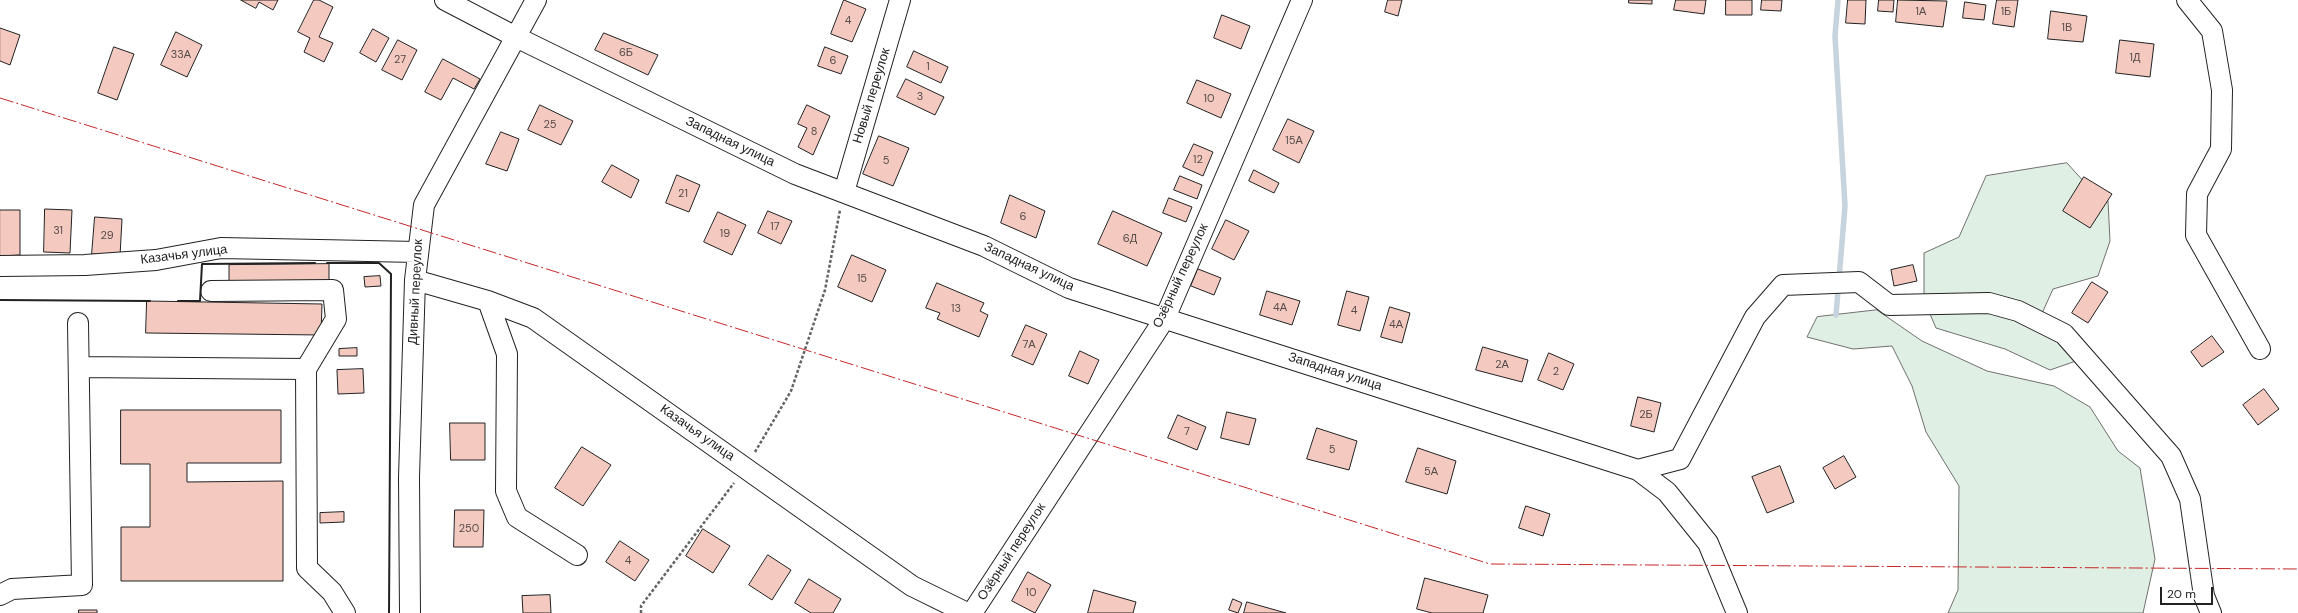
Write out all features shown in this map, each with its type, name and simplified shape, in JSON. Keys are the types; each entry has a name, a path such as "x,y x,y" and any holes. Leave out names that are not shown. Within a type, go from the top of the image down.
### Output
{"street":[{"name":"Западная улица","path":"445,0 516,37 794,174 984,246 1069,288 1638,470"},
{"name":"Дивный переулок","path":"410,613 409,477 415,280 417,252 424,205 536,0"},
{"name":"Новый переулок","path":"844,192 900,0"},
{"name":"Озёрный переулок","path":"972,613 1165,318 1302,0"},
{"path":"2187,0 2212,31 2222,90 2220,149 2197,194 2196,235 2260,349"},
{"name":"Казачья улица","path":"0,266 85,265 156,260 221,248 417,252"},
{"name":"Казачья улица","path":"415,280 488,301 533,318 912,586 967,613"},
{"path":"1638,470 1680,459 1755,317 1783,285 1859,282 1889,305 1989,304 2018,311 2064,334 2171,456 2190,500 2204,596 2211,613"},
{"path":"211,290 333,290 336,320 306,369 307,568 332,592 345,613"},
{"path":"488,301 507,354 506,491 517,518 577,555"},
{"path":"0,595 12,589 82,585 78,323"},
{"path":"79,366 306,369"},
{"path":"1638,470 1667,492 1708,543 1737,613"}],"path":[{"path":"641,613 641,606 746,468 791,390 825,290 844,192"}],"green space":[{"path":"2067,163 2086,184 2108,201 2110,241 2098,276 2053,289 2039,320 2076,361 2050,370 2005,349 1936,328 1924,300 1924,253 1959,237 1986,176"},
{"path":"1877,310 1922,341 1987,371 2054,386 2090,407 2118,451 2140,468 2155,559 2143,613 1948,613 1958,590 1959,486 1926,432 1912,386 1892,346 1853,349 1807,337 1817,317"}],"building":[{"path":"241,0 278,0 273,10 259,2 256,8"},
{"path":"314,0 319,0 333,7 319,37 333,43 324,62 304,52 310,38 298,32"},
{"path":"844,0 866,9 852,42 831,34"},
{"path":"1388,0 1402,0 1398,16 1385,12"},
{"path":"1629,0 1652,0 1652,4 1629,3"},
{"path":"1676,0 1706,0 1704,14 1674,10"},
{"path":"1726,0 1752,0 1752,15 1726,15"},
{"path":"1762,0 1782,0 1781,11 1761,10"},
{"path":"1848,0 1866,0 1865,24 1846,23"},
{"path":"1879,0 1894,0 1893,12 1878,11"},
{"path":"1898,0 1947,1 1943,27 1896,22"},
{"path":"1997,0 2018,0 2014,27 1993,24"},
{"path":"1965,2 1986,5 1984,20 1963,18"},
{"path":"2051,11 2087,16 2083,42 2048,39"},
{"path":"1222,15 1250,26 1241,49 1214,38"},
{"path":"0,28 20,35 10,65 0,61"},
{"path":"373,29 389,38 376,62 360,53"},
{"path":"176,32 202,45 187,77 161,65"},
{"path":"604,33 658,55 648,75 595,50"},
{"path":"398,40 417,50 402,80 382,70"},
{"path":"2120,40 2154,44 2150,77 2116,73"},
{"path":"114,47 134,54 117,100 98,93"},
{"path":"825,47 848,56 841,74 818,66"},
{"path":"914,51 948,67 941,83 907,67"},
{"path":"443,59 480,79 474,89 453,78 441,100 425,92"},
{"path":"906,79 944,97 935,115 897,97"},
{"path":"1197,80 1231,94 1221,118 1187,103"},
{"path":"540,105 573,121 561,145 528,130"},
{"path":"807,105 830,116 813,155 798,147 807,128 798,124"},
{"path":"1288,119 1314,131 1299,163 1273,150"},
{"path":"501,132 519,139 507,171 486,164"},
{"path":"879,136 909,148 893,186 863,174"},
{"path":"1194,144 1213,152 1203,176 1183,167"},
{"path":"612,165 639,180 631,198 602,182"},
{"path":"1254,170 1279,183 1274,193 1249,181"},
{"path":"677,175 700,185 689,212 666,203"},
{"path":"1180,176 1202,185 1197,199 1174,190"},
{"path":"2084,177 2112,194 2090,228 2063,211"},
{"path":"1010,195 1045,211 1036,238 1001,223"},
{"path":"1169,198 1192,207 1186,222 1163,213"},
{"path":"45,209 72,210 70,253 44,252"},
{"path":"0,210 20,210 20,255 0,256"},
{"path":"768,211 792,221 781,244 758,233"},
{"path":"1113,211 1162,233 1147,266 1098,244"},
{"path":"718,212 746,225 732,255 704,242"},
{"path":"95,217 122,219 120,256 92,254"},
{"path":"1226,220 1249,231 1234,260 1212,249"},
{"path":"852,255 886,270 872,302 838,287"},
{"path":"329,264 329,281 229,281 229,265"},
{"path":"1913,265 1917,281 1894,286 1891,270"},
{"path":"1198,269 1221,278 1214,295 1191,286"},
{"path":"380,276 381,286 365,287 364,277"},
{"path":"2092,282 2108,292 2088,323 2072,313"},
{"path":"937,283 984,303 980,311 988,315 979,337 937,319 940,313 926,308"},
{"path":"1267,291 1300,301 1292,325 1260,315"},
{"path":"1347,291 1369,297 1360,331 1338,325"},
{"path":"147,301 322,304 321,335 146,333"},
{"path":"1390,307 1410,313 1402,343 1381,337"},
{"path":"1026,325 1047,334 1033,365 1012,356"},
{"path":"2212,336 2224,352 2202,367 2191,352"},
{"path":"1483,347 1528,360 1522,382 1476,370"},
{"path":"357,348 357,356 339,356 339,349"},
{"path":"1080,351 1099,360 1088,384 1069,376"},
{"path":"1549,353 1574,364 1563,390 1538,380"},
{"path":"363,369 364,393 338,394 337,370"},
{"path":"2264,389 2279,409 2258,425 2243,405"},
{"path":"1638,397 1661,403 1654,432 1631,426"},
{"path":"121,410 281,410 281,463 187,463 187,482 283,481 283,581 121,581 121,527 150,527 150,464 121,464"},
{"path":"1227,412 1256,419 1249,445 1221,438"},
{"path":"1178,415 1206,427 1197,450 1168,438"},
{"path":"450,423 485,423 485,460 451,460"},
{"path":"1317,428 1357,441 1349,470 1307,459"},
{"path":"582,447 611,465 583,506 555,488"},
{"path":"1418,448 1456,461 1447,494 1406,482"},
{"path":"1844,456 1856,477 1835,489 1823,468"},
{"path":"1780,466 1794,502 1767,513 1752,477"},
{"path":"1526,506 1550,514 1543,536 1519,528"},
{"path":"455,510 484,510 483,547 454,547"},
{"path":"344,512 344,522 320,523 320,513"},
{"path":"703,529 730,546 713,573 686,556"},
{"path":"620,541 649,560 635,581 606,562"},
{"path":"768,555 791,570 772,600 749,585"},
{"path":"1028,572 1051,585 1035,613 1012,601"},
{"path":"1425,578 1488,595 1483,613 1432,613 1417,609"},
{"path":"809,579 841,599 833,613 811,613 795,603"},
{"path":"1094,590 1136,602 1133,613 1088,613"},
{"path":"550,595 551,613 523,613 522,596"},
{"path":"1233,599 1242,603 1238,613 1229,610"},
{"path":"1247,602 1286,613 1244,613"},
{"path":"79,610 97,610 97,613 79,613"}],"waterway":[{"path":"1836,315 1845,206 1835,36 1838,0"}],"wall":[{"path":"178,301 200,301 202,264 315,263"},
{"path":"327,263 379,263 391,274 389,613"},
{"path":"0,300 150,301"}],"power":[{"path":"0,98 1490,564 2298,569"}]}
